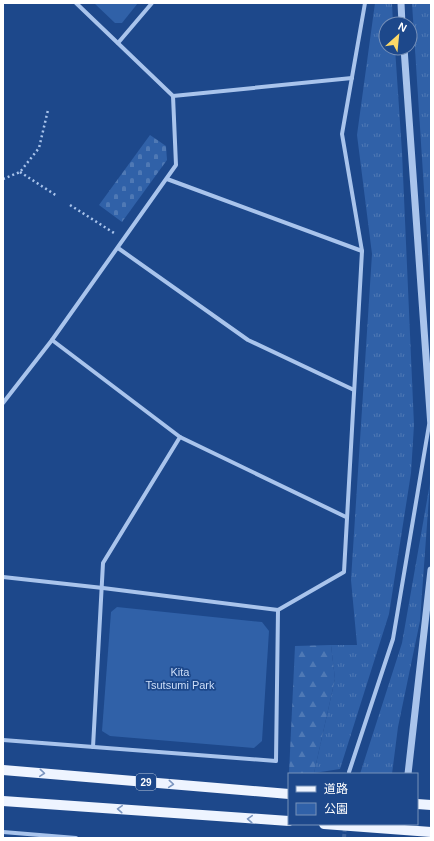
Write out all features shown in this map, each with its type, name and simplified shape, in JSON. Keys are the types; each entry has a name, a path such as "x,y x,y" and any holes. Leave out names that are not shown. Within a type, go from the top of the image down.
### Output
{"main road":[{"name":"29","path":"3,770 288,794"},
{"path":"3,801 288,822"},
{"path":"418,804 431,805"},
{"path":"340,825 431,832"}],"street":[{"path":"3,403 52,340 176,165 173,96 76,3"},
{"path":"118,43 152,3"},
{"path":"3,577 278,610 344,572 362,251 342,134 365,3"},
{"path":"401,3 402,16"},
{"path":"349,772 393,639 431,424 405,56"},
{"path":"173,96 352,78"},
{"path":"167,179 362,251"},
{"path":"118,248 248,340 354,390"},
{"path":"52,340 180,437 346,517"},
{"path":"93,747 103,588 103,563 180,437"},
{"path":"408,773 431,570"},
{"path":"3,740 276,761 278,610"},
{"path":"3,832 76,838"}],"path":[{"path":"3,179 20,172 40,148 48,110"},
{"path":"20,172 57,196"},
{"path":"70,205 124,240"}],"green space":[{"path":"94,3 138,3 122,23 115,23"},
{"path":"375,3 392,3 393,16 378,16 378,56 396,56 402,152 414,425 411,473 389,614 340,769 314,773 335,679 331,645 357,645 351,580 372,254 357,135"},
{"path":"412,3 431,3 431,298 415,56 418,56 418,16 413,16"},
{"path":"150,135 166,146 167,160 122,222 99,205"},
{"path":"430,483 420,621 398,727 392,773 360,773 402,643"},
{"name":"Kita Tsutsumi Park","path":"117,607 262,622 269,631 262,741 254,748 110,736 102,731 111,612"},
{"path":"331,645 335,679 314,773 289,773 295,646"}],"tunnel":[{"path":"344,838 345,826"}]}
